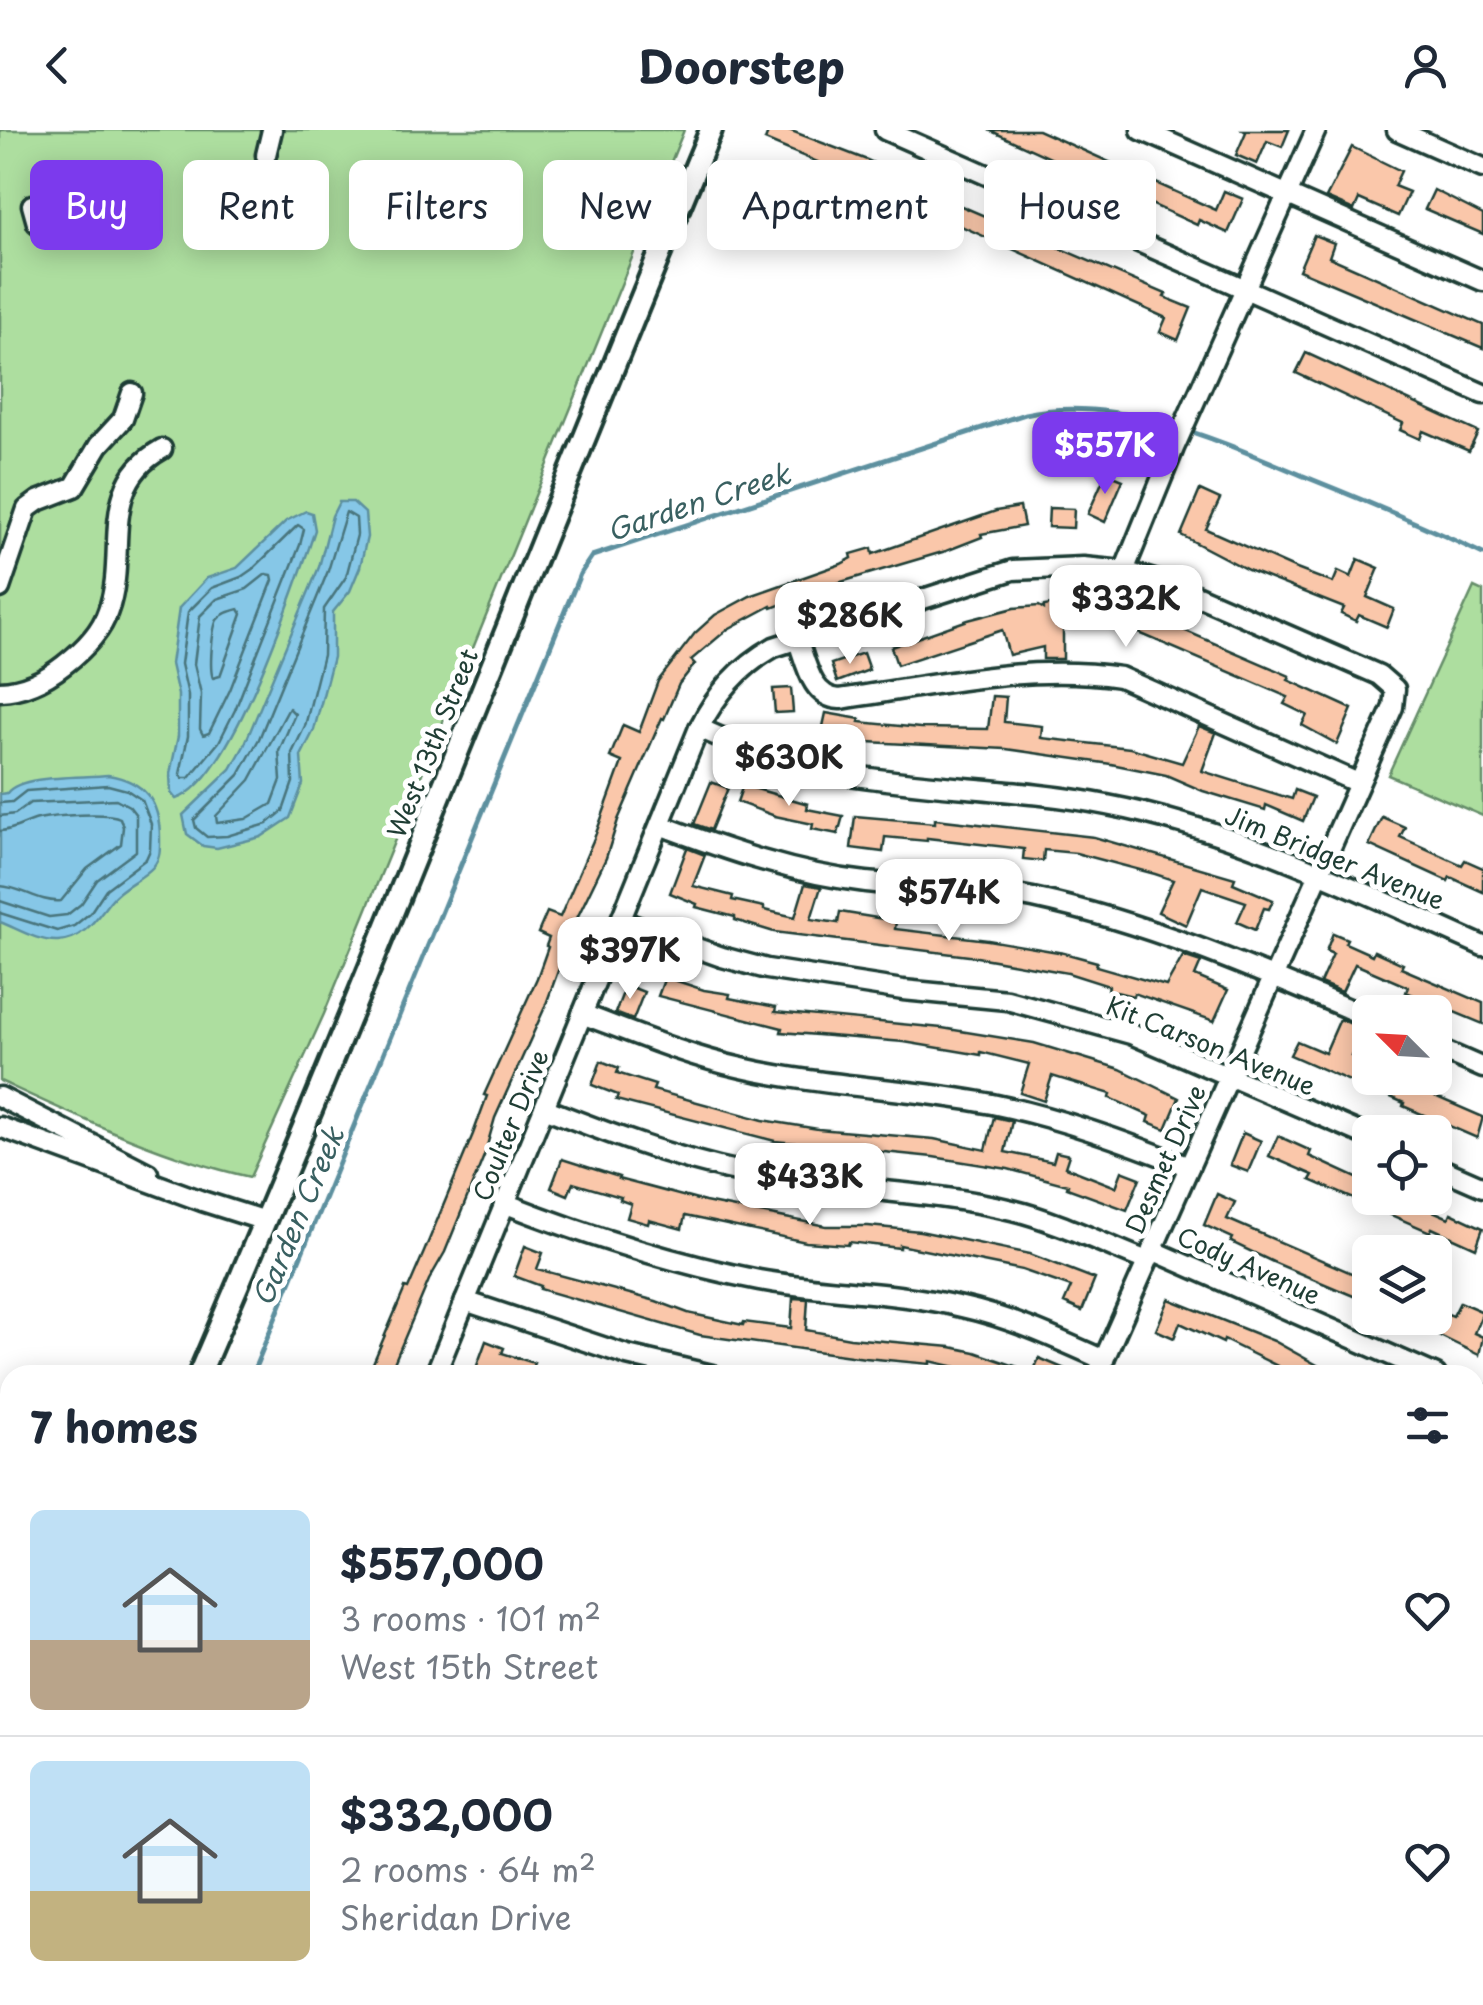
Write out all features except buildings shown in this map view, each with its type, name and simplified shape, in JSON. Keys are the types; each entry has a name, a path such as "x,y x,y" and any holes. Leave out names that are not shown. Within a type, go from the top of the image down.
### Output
{"main road":[{"name":"West 13th Street","path":"203,1365 266,1221 711,130"}],"street":[{"path":"266,155 272,130"},
{"path":"885,130 1483,394"},
{"path":"1141,130 1483,281"},
{"path":"1124,570 1316,130"},
{"path":"1397,130 1483,168"},
{"path":"0,588 27,509 74,487 99,445 124,419 132,392"},
{"path":"0,691 26,686 51,674 98,631 113,590 117,520 124,492 139,466 162,449"},
{"name":"Coulter Drive","path":"439,1365 699,728 716,697 758,656 797,638 1013,570 1067,566 1124,570 1177,587 1379,675 1395,688"},
{"path":"797,638 816,687 825,697 1040,672 1120,677 1358,783"},
{"name":"Desmet Drive","path":"1102,1365 1392,707 1395,688"},
{"name":"Jim Bridger Avenue","path":"699,728 775,758 843,774 1108,805 1220,835 1318,872 1483,946"},
{"path":"660,825 711,844 818,874 1032,898 1132,924 1273,976 1352,1010"},
{"name":"Kit Carson Avenue","path":"620,921 767,969 903,990 1007,1000 1131,1034 1352,1129"},
{"path":"582,1014 702,1059 745,1069 988,1103 1056,1119 1188,1167"},
{"path":"1452,1054 1483,1068"},
{"path":"0,1097 202,1201"},
{"name":"Cody Avenue","path":"544,1108 628,1142 726,1169 785,1180 945,1197 1016,1211 1150,1256 1412,1365"},
{"path":"0,1126 266,1221"},
{"path":"1452,1173 1483,1186"},
{"path":"504,1203 614,1245 680,1262 761,1280 959,1306 1022,1323 1097,1365"},
{"path":"465,1301 627,1355 670,1365"}],"green space":[{"path":"0,130 684,130 672,160 543,160 543,250 635,250 324,1014 250,1177 154,1148 0,1081"},
{"path":"1474,587 1483,591 1483,816 1388,775"}],"water":[{"path":"339,502 353,502 365,513 367,537 350,591 333,612 333,657 314,730 301,756 303,784 290,818 261,837 217,848 203,846 187,834 183,815 231,769 244,746 319,567"},
{"path":"306,511 312,513 315,530 256,687 217,760 197,786 176,799 171,793 170,774 178,736 178,695 171,664 179,608 207,578 237,568 286,521"},
{"path":"108,775 131,782 153,803 160,838 156,864 115,895 89,926 67,940 28,935 0,922 0,794 39,780"}],"waterway":[{"name":"Garden Creek","path":"256,1365 580,574 592,556 1025,414 1060,410 1133,416 1205,436 1483,554"}]}
